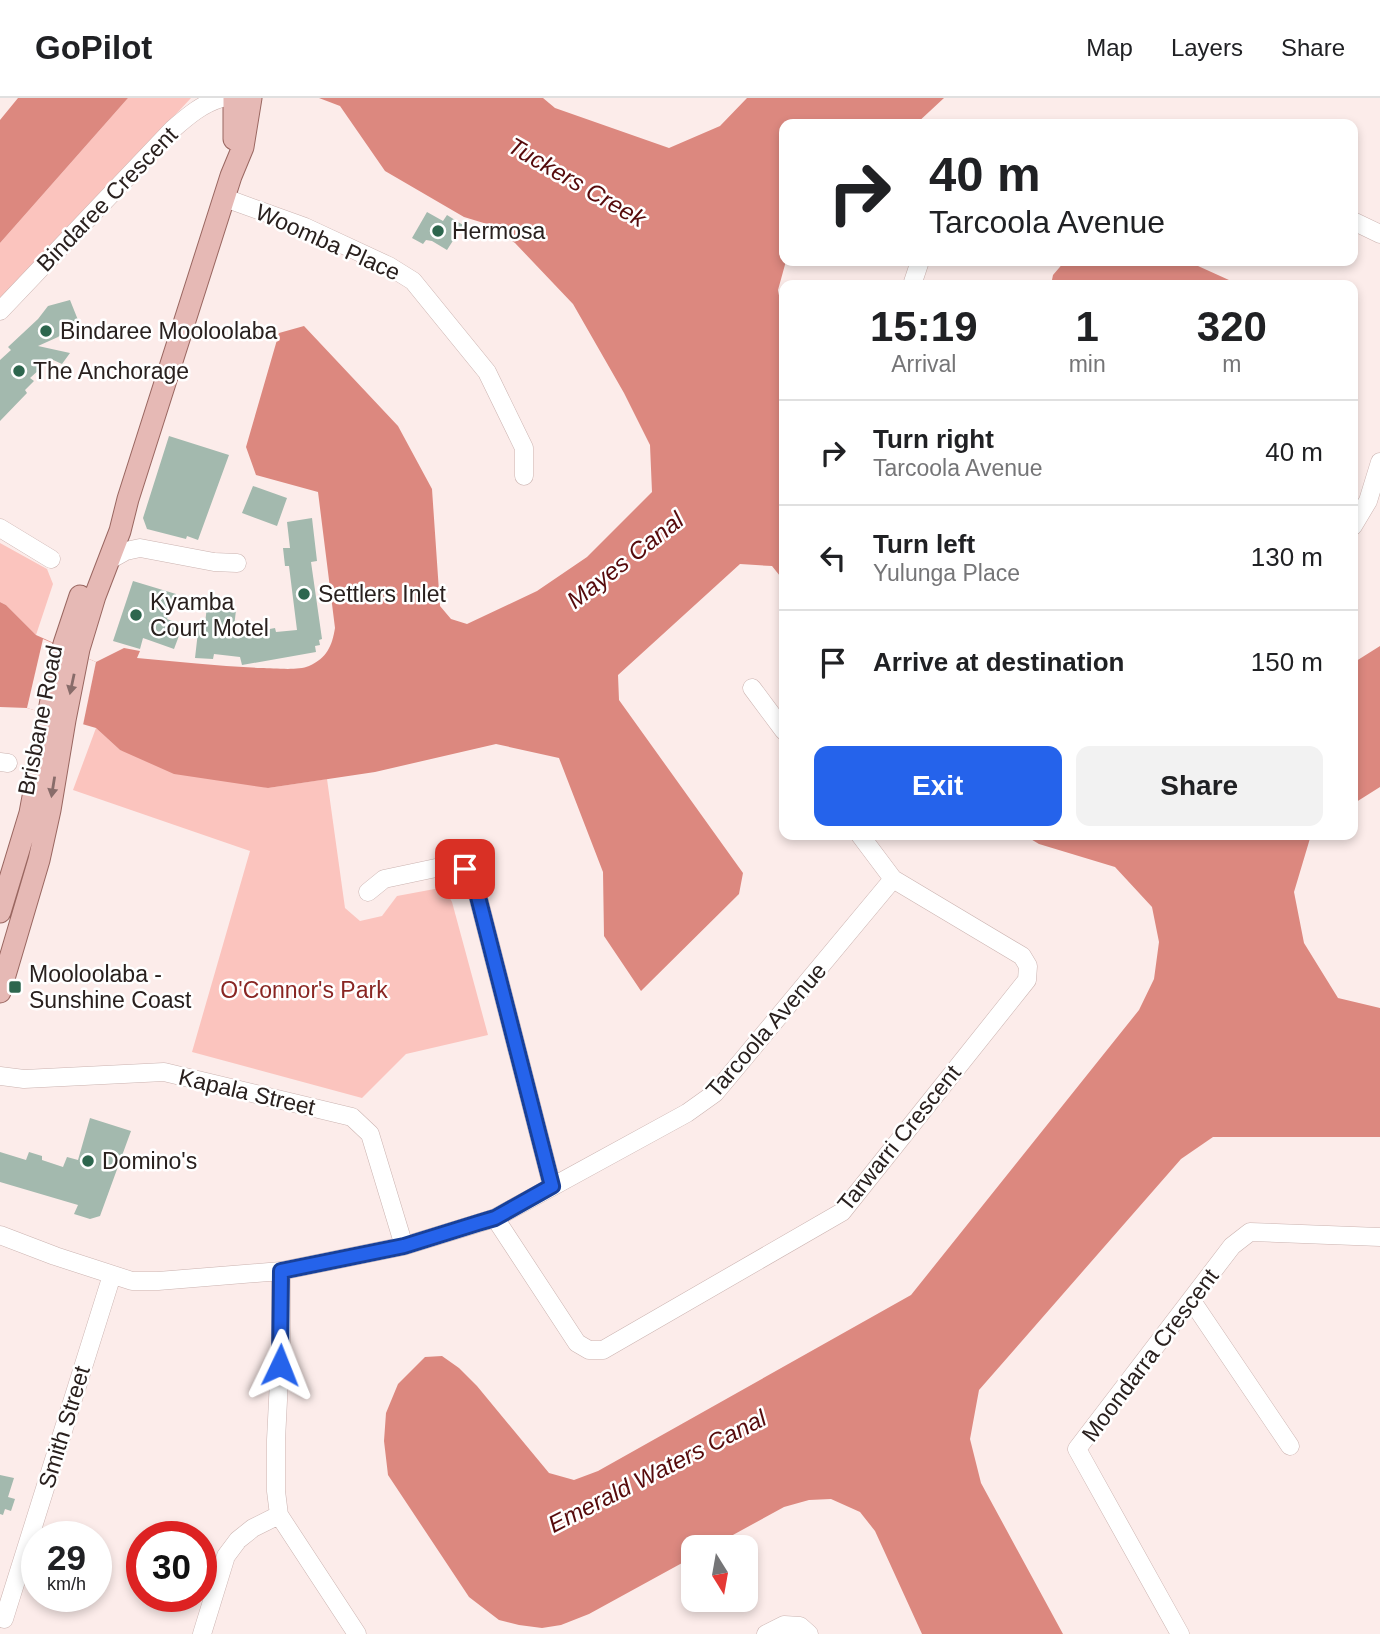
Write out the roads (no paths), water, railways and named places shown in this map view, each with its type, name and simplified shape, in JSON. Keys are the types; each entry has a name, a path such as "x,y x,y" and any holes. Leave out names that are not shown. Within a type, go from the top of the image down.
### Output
{"main road":[{"name":"Brisbane Road","path":"231,176 234,98"},
{"name":"Brisbane Road","path":"72,646 92,604 120,531 231,176 243,147 251,98"},
{"name":"Brisbane Road","path":"0,912 56,717 81,593 92,566 126,506"},
{"name":"Brisbane Road","path":"0,992 39,860 50,810 56,717"}],"street":[{"name":"Bindaree Crescent","path":"0,311 173,128 208,102 222,98"},
{"name":"Woomba Place","path":"225,198 305,227 389,266 413,281 487,372 524,448 524,476"},
{"path":"1358,223 1380,233"},
{"path":"1358,518 1368,501 1380,462"},
{"path":"126,506 131,532 145,548"},
{"path":"0,528 51,559"},
{"path":"108,561 125,551 145,548 214,562 237,563"},
{"path":"752,688 779,724"},
{"path":"864,840 893,879"},
{"path":"368,892 384,879 450,865 465,869 475,885 552,1186"},
{"name":"Tarcoola Avenue","path":"0,1235 112,1275 148,1281 281,1271 404,1246 495,1218 687,1113 715,1093 893,879"},
{"name":"Tarwarri Crescent","path":"495,1218 577,1343 589,1350 603,1350 842,1212 1027,980 1028,966 1022,956 893,879"},
{"name":"Kapala Street","path":"0,1076 17,1079 164,1072 352,1116 370,1134 404,1246"},
{"name":"Moondarra Crescent","path":"1180,1634 1077,1450 1233,1247 1250,1232 1380,1237"},
{"name":"Tarcoola Avenue","path":"0,1244 55,1256"},
{"path":"281,1271 275,1491 279,1515 357,1634"},
{"name":"Smith Street","path":"4,1619 112,1275"},
{"path":"1192,1301 1290,1446"},
{"path":"202,1634 226,1556 238,1540 253,1528 279,1515"},
{"path":"766,1634 784,1625 800,1626 808,1634"}],"water":[{"path":"18,98 128,98 0,243 0,120"},
{"path":"319,98 543,98 555,108 669,148 720,126 747,98 944,98 921,119 779,119 779,266 785,266 778,290 779,575 772,566 740,564 618,675 619,700 743,873 739,894 641,991 604,936 603,872 559,758 496,744 375,772 268,788 174,774 120,750 96,728 27,708 0,707 0,602 36,635 96,662 124,648 140,651 137,658 279,669 304,668 324,655 330,646 335,628 318,492 256,475 246,447 279,333 304,326 398,426 432,489 440,606 451,619 467,624 537,591 587,557 652,492 650,445 624,393 573,304 515,243 487,224 464,217 385,171 340,106"},
{"path":"1061,266 1198,266 1229,280 1052,280"},
{"path":"1380,646 1380,787 1358,801 1358,660"},
{"name":"Emerald Waters Canal","path":"1032,840 1310,840 1294,892 1304,943 1338,998 1380,1008 1380,1137 1213,1137 1181,1159 979,1390 970,1439 981,1483 1063,1634 922,1634 875,1531 860,1512 831,1499 809,1500 784,1507 733,1535 681,1535 681,1564 589,1614 561,1625 542,1628 499,1620 469,1597 388,1475 384,1441 386,1413 398,1384 425,1357 442,1356 477,1386 549,1473 574,1480 598,1471 911,1295 1139,1010 1154,979 1159,942 1152,907 1115,867"}],"place":[{"name":"Hermosa","path":"438,231"},
{"name":"Bindaree Mooloolaba","path":"46,331"},
{"name":"The Anchorage","path":"19,371"},
{"name":"Settlers Inlet","path":"304,594"},
{"name":"Kyamba Court Motel","path":"136,615"},
{"name":"Mooloolaba - Sunshine Coast","path":"15,987"},
{"name":"Domino's","path":"88,1161"}],"water label":[{"name":"Tuckers Creek","path":"577,182"},
{"name":"Mayes Canal","path":"625,560"}],"park label":[{"name":"O'Connor's Park","path":"304,990"}]}
